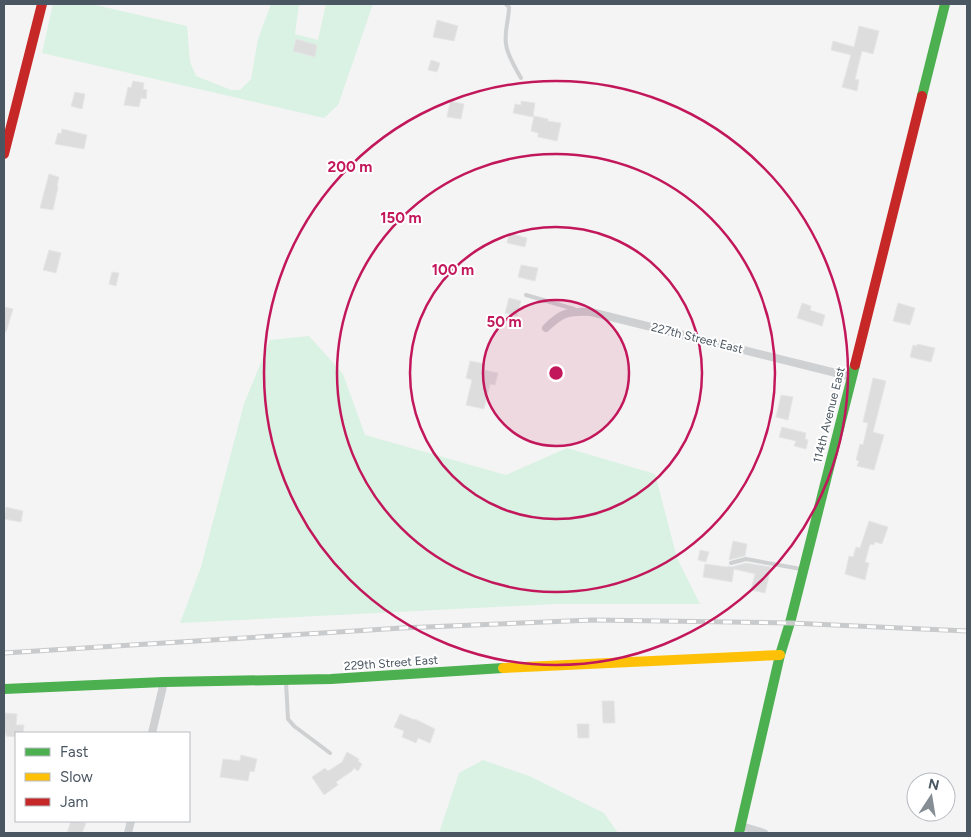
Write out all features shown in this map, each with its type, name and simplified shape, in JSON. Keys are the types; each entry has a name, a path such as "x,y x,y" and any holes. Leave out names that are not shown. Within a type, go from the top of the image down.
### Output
{"street":[{"path":"4,154 42,4"},
{"name":"114th Avenue East","path":"740,830 780,655 804,570 945,4"},
{"name":"227th Street East","path":"546,328 562,315 570,312 581,312 609,317 852,377"},
{"name":"229th Street East","path":"4,689 164,682 331,679 575,664 780,655"},
{"path":"152,732 164,682"},
{"path":"740,830 764,833"}],"lane":[{"path":"506,4 509,7 509,18 505,43 520,78"},
{"path":"526,295 581,312"},
{"path":"731,563 746,559 804,570"},
{"path":"286,679 288,719 294,726 330,753"}],"green space":[{"path":"53,4 91,4 187,26 190,62 196,76 231,90 240,90 251,79 258,39 271,4 299,4 295,34 318,40 326,4 373,4 338,105 324,118 42,53"},
{"path":"309,336 343,374 365,435 506,475 567,448 655,474 677,558 700,604 555,604 180,623 201,567 244,404 270,340"},
{"path":"483,760 529,776 604,813 618,833 439,833 459,773"}],"building":[{"path":"437,20 458,26 454,41 433,37"},
{"path":"859,26 879,31 873,54 862,51 855,79 859,80 857,91 842,87 851,55 831,50 833,41 854,47"},
{"path":"296,39 317,45 315,57 293,51"},
{"path":"431,60 440,63 437,72 428,70"},
{"path":"133,81 144,83 143,89 147,90 146,99 141,98 139,107 124,105 128,87 131,88"},
{"path":"75,92 85,94 82,109 71,106"},
{"path":"450,101 464,104 461,119 447,117"},
{"path":"521,101 535,103 533,117 513,113 515,104 521,105"},
{"path":"534,116 561,123 557,141 538,137 538,133 531,131"},
{"path":"62,129 87,135 84,149 55,144 58,133 61,134"},
{"path":"49,174 59,177 53,210 40,208"},
{"path":"509,233 527,238 525,247 507,243"},
{"path":"49,250 61,253 56,273 43,270"},
{"path":"521,265 538,268 535,281 518,277"},
{"path":"112,272 119,273 116,286 109,284"},
{"path":"509,298 521,301 517,316 505,313"},
{"path":"802,303 811,306 810,310 825,315 822,326 797,318"},
{"path":"898,303 915,308 910,325 893,321"},
{"path":"4,307 13,309 6,332 4,332"},
{"path":"917,344 935,348 931,362 910,357 913,345 917,346"},
{"path":"470,361 485,364 484,370 498,373 495,385 490,384 484,409 466,405 472,380 466,378"},
{"path":"873,378 886,381 873,432 884,435 874,470 857,466 859,461 856,460 860,444 863,445 868,423 863,422"},
{"path":"781,395 793,397 788,420 776,417"},
{"path":"782,427 806,433 805,439 808,440 806,449 794,446 796,441 779,437"},
{"path":"6,507 23,511 21,522 4,519"},
{"path":"869,521 888,527 882,544 875,542 874,545 870,544 865,562 869,563 865,580 845,574 849,556 853,557 856,547 860,548"},
{"path":"733,541 747,544 745,556 729,560"},
{"path":"700,550 709,552 706,562 698,560"},
{"path":"746,563 771,567 765,593 751,590 755,574 734,569 732,582 703,577 705,564 732,567"},
{"path":"602,701 614,701 615,723 603,723"},
{"path":"4,713 17,714 16,725 24,725 23,732 15,732 15,737 6,736 6,733 4,733"},
{"path":"400,714 435,729 430,743 418,738 416,743 402,737 404,731 394,727"},
{"path":"577,724 589,724 589,738 578,738"},
{"path":"347,752 359,759 358,761 362,764 358,771 354,768 336,782 338,785 324,795 312,777 325,768 328,771 342,762"},
{"path":"241,755 257,759 254,772 250,771 248,781 220,777 223,759 240,761"},
{"path":"71,822 86,823 82,833 67,833"}],"railway":[{"path":"4,653 402,628 593,620 790,623 967,631"}],"traffic: fast":[{"path":"922,96 945,4"},
{"path":"739,833 780,655 791,619 855,365"},
{"path":"4,689 164,682 331,679 503,668"}],"traffic: slow":[{"path":"503,668 780,655"}],"traffic: jam":[{"path":"4,154 42,4"},
{"path":"855,365 922,96"}]}
